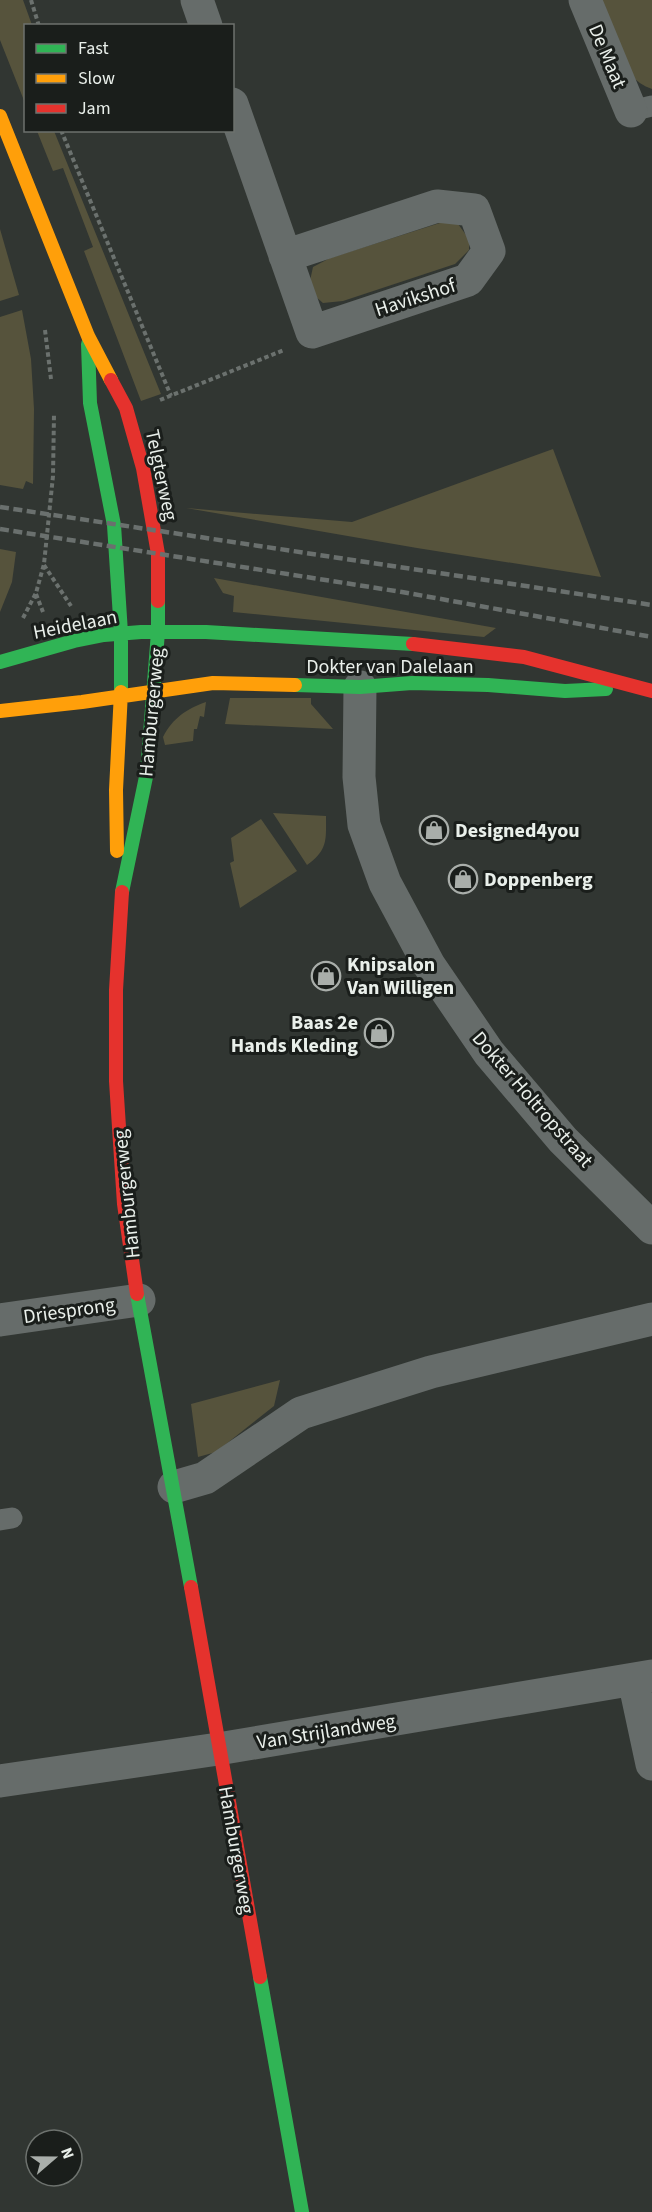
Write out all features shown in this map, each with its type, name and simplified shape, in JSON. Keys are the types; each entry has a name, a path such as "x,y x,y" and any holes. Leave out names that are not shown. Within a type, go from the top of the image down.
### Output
{"street":[{"path":"197,0 205,24"},
{"name":"De Maat","path":"585,0 642,109"},
{"path":"234,110 312,332"},
{"name":"Telgterweg","path":"0,116 88,336 126,408 143,468 158,554 158,632"},
{"name":"Havikshof","path":"285,256 437,206 474,210 489,251 468,280 312,332"},
{"name":"Telgterweg","path":"88,336 90,403 114,525 121,633"},
{"name":"Heidelaan","path":"0,662 56,645 121,633 158,632"},
{"name":"Dokter van Dalelaan","path":"158,632 358,641 464,649 526,657 629,688 652,691"},
{"name":"Hamburgerweg","path":"158,632 147,772 121,898 116,990 116,1081 124,1204 138,1300 174,1487 218,1749 302,2212"},
{"name":"Hamburgerweg","path":"121,633 121,697 116,790 117,860 121,898"},
{"name":"Dokter van Dalelaan","path":"152,693 213,683 360,687 412,683 488,685 566,691 629,688"},
{"name":"Dokter Holtropstraat","path":"360,687 359,777 364,825 385,883 424,955 496,1062 563,1140 652,1228"},
{"path":"0,711 152,693"},
{"name":"Driesprong","path":"0,1320 138,1300"},
{"path":"174,1487 205,1478 301,1413 431,1372 652,1319"},
{"path":"643,1678 652,1764"},
{"name":"Van Strijlandweg","path":"0,1780 218,1749 643,1678"}],"path":[{"path":"31,0 38,24"},
{"path":"62,132 171,396"},
{"path":"43,319 51,384"},
{"path":"155,402 301,342 312,332"},
{"path":"18,625 36,593 44,564 53,476 53,406"}],"shaded area":[{"path":"0,0 23,0 32,24 24,24 24,100 0,40"},
{"path":"596,0 652,0 652,89 640,83 623,64 610,38"},
{"path":"37,132 54,132 161,394 141,401 84,251 93,247 63,168 53,171"},
{"path":"443,222 458,224 469,239 469,250 455,264 343,301 323,303 308,290 313,267 330,258"},
{"path":"0,229 19,295 0,301"},
{"path":"22,310 31,359 34,409 33,484 26,481 23,489 0,485 0,317"},
{"path":"553,449 601,577 186,508 352,522"},
{"path":"0,549 16,552 12,582 0,612"},
{"path":"214,578 496,628 484,637 233,612 234,596 223,593"},
{"path":"230,698 311,698 311,704 333,729 225,724"},
{"path":"206,702 204,717 200,716 197,729 194,729 193,741 165,745 163,737 176,719 186,711"},
{"path":"273,813 326,816 324,844 314,860 307,865"},
{"path":"261,819 297,871 240,908 230,863 234,861 231,838"},
{"path":"280,1380 274,1406 216,1452 198,1457 191,1404"}],"railway":[{"path":"0,507 652,605"},
{"path":"0,529 402,592 652,637"}],"traffic: fast":[{"path":"88,344 90,403 114,525 121,633 121,692"},
{"path":"122,892 147,772 158,632 158,601"},
{"path":"0,662 74,641 104,635 141,632 206,632 413,644"},
{"path":"295,685 360,687 412,683 488,685 565,691 606,689"},
{"path":"137,1294 191,1587"},
{"path":"260,1977 302,2212"}],"traffic: slow":[{"path":"0,116 88,336 111,380"},
{"path":"0,711 213,683 295,685"},
{"path":"117,851 116,790 121,692"}],"traffic: jam":[{"path":"111,380 126,408 143,468 158,554 158,601"},
{"path":"413,644 524,657 652,691"},
{"path":"122,892 116,990 116,1081 124,1204 137,1294"},
{"path":"191,1587 260,1977"}],"place":[{"name":"Designed4you","path":"434,830"},
{"name":"Doppenberg","path":"463,879"},
{"name":"Knipsalon Van Willigen","path":"326,976"},
{"name":"Baas 2e Hands Kleding","path":"379,1033"}]}
